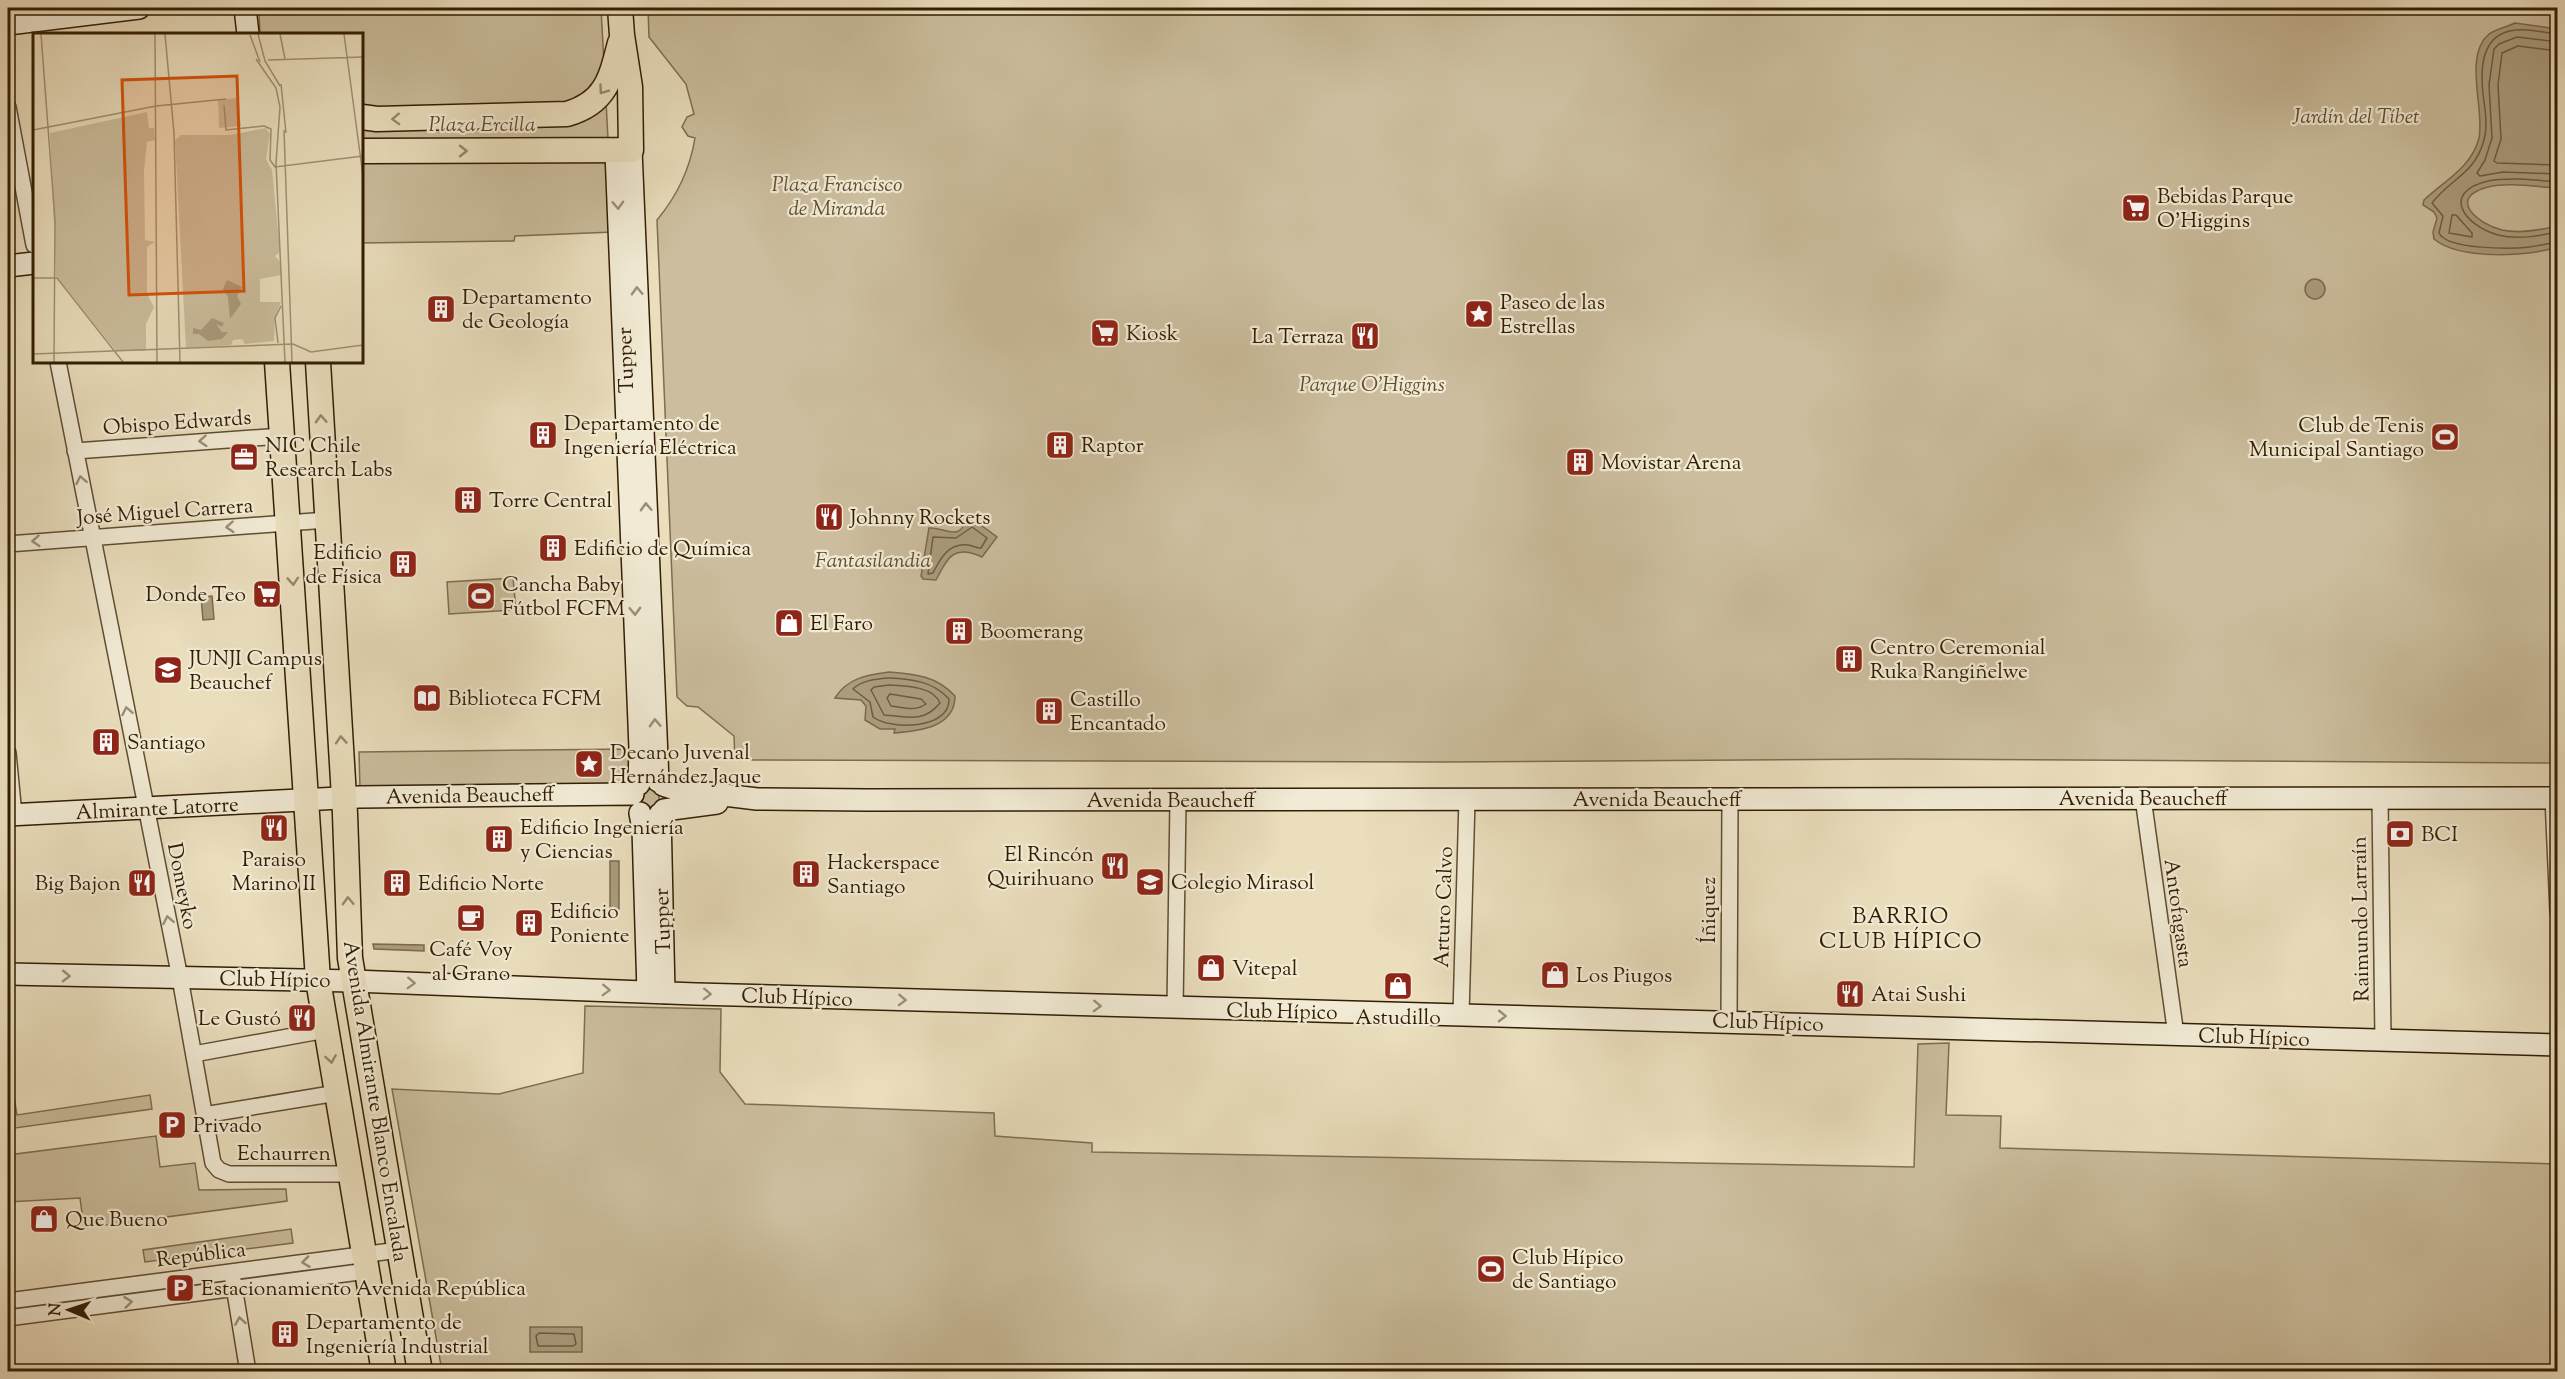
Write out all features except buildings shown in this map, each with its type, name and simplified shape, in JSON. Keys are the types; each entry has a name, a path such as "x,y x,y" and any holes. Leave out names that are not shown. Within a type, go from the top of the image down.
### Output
{"main road":[{"path":"8,24 139,8"},
{"path":"245,8 248,33"},
{"path":"363,151 624,151 630,87 620,8"},
{"path":"363,117 377,119 544,116 576,112 593,102 606,87 613,72 622,35"},
{"name":"Tupper","path":"624,151 641,768 651,797 643,829 656,992"},
{"path":"8,266 33,263"},
{"name":"Avenida Almirante Blanco Encalada","path":"277,363 318,980 384,1371"},
{"name":"Avenida Almirante Blanco Encalada","path":"318,363 344,798 350,958 420,1371"},
{"name":"Avenida Beaucheff","path":"307,801 492,794 758,799 1178,800 2555,798"},
{"name":"Almirante Latorre","path":"11,815 307,801"},
{"name":"Club Hípico","path":"8,974 318,980 1175,1008 1729,1021 2558,1045"}],"street":[{"path":"8,107 33,240"},
{"name":"Domeyko","path":"58,363 180,978 213,1163 219,1170"},
{"name":"Obispo Edwards","path":"75,451 282,436"},
{"name":"José Miguel Carrera","path":"8,544 327,520"},
{"path":"8,753 11,815"},
{"name":"Antofagasta","path":"2143,798 2176,1035"},
{"name":"Raimundo Larraín","path":"2380,798 2383,1040"},
{"path":"2555,798 2558,912"},
{"name":"Arturo Calvo","path":"1461,1015 1467,799"},
{"name":"Íñiquez","path":"1729,1021 1730,799"},
{"path":"1175,1008 1178,800"},
{"path":"194,1054 326,1030"},
{"path":"204,1115 337,1093"},
{"name":"Echaurren","path":"219,1170 229,1174 351,1174"},
{"name":"República","path":"8,1318 235,1288 365,1263 399,1250"},
{"name":"República","path":"8,1301 232,1272 365,1263"},
{"path":"232,1272 249,1371"}],"green space":[{"name":"Plaza Ercilla","path":"302,8 601,8 613,232 515,236 514,241 363,243 363,33 260,33 259,13"},
{"name":"Parque O'Higgins","path":"648,8 2557,8 2557,763 1898,759 1443,762 735,760 734,736 698,707 687,706 677,697 657,220 671,201 686,171 695,138 688,136 682,127 687,117 694,114 686,84 649,37"},
{"name":"Cancha Baby Fútbol FCFM","path":"513,578 516,610 449,614 447,582"},
{"path":"632,749 630,782 627,785 360,789 359,752"},
{"path":"650,789 656,792 659,798 656,804 650,807 644,804 641,798 644,792"},
{"name":"Club Hípico de Santiago","path":"585,1006 721,1009 720,1072 745,1104 994,1113 995,1136 1092,1143 1092,1152 1914,1167 1918,1044 1949,1043 1946,1115 2001,1116 2000,1148 2557,1164 2557,1371 442,1371 392,1089 499,1094 583,1073"},
{"path":"8,1084 12,1084 17,1115 150,1095 152,1109 8,1129"},
{"path":"156,1136 160,1167 195,1163 199,1190 286,1189 287,1201 84,1228 80,1198 8,1202 8,1155"},
{"path":"291,1229 293,1243 145,1262 143,1250"}],"water":[{"path":"2515,23 2557,29 2557,188 2514,185 2488,187 2476,192 2469,198 2468,204 2476,217 2502,230 2523,232 2557,226 2557,247 2529,253 2494,255 2460,251 2434,239 2433,232 2437,218 2434,212 2423,205 2424,200 2464,165 2475,148 2480,126 2477,55 2481,44 2489,34"},
{"path":"2315,279 2322,282 2325,289 2322,296 2315,299 2308,296 2305,289 2308,282"},
{"path":"967,515 997,537 982,557 972,553 958,552 948,559 936,580 923,579 921,576 929,528 956,532 965,524"},
{"path":"212,596 214,619 203,620 201,597"},
{"path":"889,672 925,677 948,689 955,696 949,715 942,721 924,729 894,733 895,729 880,729 865,720 866,706 861,700 835,698 845,686 858,679"},
{"path":"610,861 619,861 619,909 610,909"},
{"path":"373,944 424,945 424,951 374,949"},
{"path":"530,1327 582,1327 582,1352 530,1352"}],"place":[{"name":"Bebidas Parque O'Higgins","path":"2136,208"},
{"name":"Departamento de Geología","path":"441,309"},
{"name":"Paseo de las Estrellas","path":"1479,314"},
{"name":"Kiosk","path":"1105,333"},
{"name":"La Terraza","path":"1365,336"},
{"name":"Departamento de Ingeniería Eléctrica","path":"543,435"},
{"name":"Club de Tenis Municipal Santiago","path":"2445,437"},
{"name":"Raptor","path":"1060,445"},
{"name":"NIC Chile Research Labs","path":"244,457"},
{"name":"Movistar Arena","path":"1580,462"},
{"name":"Torre Central","path":"468,500"},
{"name":"Johnny Rockets","path":"829,517"},
{"name":"Edificio de Química","path":"553,548"},
{"name":"Edificio de Física","path":"403,564"},
{"name":"Donde Teo","path":"267,594"},
{"name":"Cancha Baby Fútbol FCFM","path":"481,596"},
{"name":"El Faro","path":"789,623"},
{"name":"Boomerang","path":"959,631"},
{"name":"Centro Ceremonial Ruka Rangiñelwe","path":"1849,659"},
{"name":"JUNJI Campus Beauchef","path":"168,670"},
{"name":"Biblioteca FCFM","path":"427,698"},
{"name":"Castillo Encantado","path":"1049,711"},
{"name":"Santiago","path":"106,742"},
{"name":"Decano Juvenal Hernández Jaque","path":"589,764"},
{"name":"Paraiso Marino II","path":"274,828"},
{"name":"BCI","path":"2400,834"},
{"name":"Edificio Ingeniería y Ciencias","path":"499,839"},
{"name":"El Rincón Quirihuano","path":"1115,866"},
{"name":"Hackerspace Santiago","path":"806,874"},
{"name":"Colegio Mirasol","path":"1150,882"},
{"name":"Big Bajon","path":"142,883"},
{"name":"Edificio Norte","path":"397,883"},
{"name":"Café Voy al Grano","path":"471,918"},
{"name":"Edificio Poniente","path":"529,923"},
{"name":"Vitepal","path":"1211,968"},
{"name":"Los Piugos","path":"1555,975"},
{"name":"Astudillo","path":"1398,986"},
{"name":"Atai Sushi","path":"1850,994"},
{"name":"Le Gustó","path":"302,1018"},
{"name":"Privado","path":"172,1125"},
{"name":"Que Bueno","path":"44,1219"},
{"name":"Club Hípico de Santiago","path":"1491,1269"},
{"name":"Estacionamiento Avenida República","path":"180,1288"},
{"name":"Departamento de Ingeniería Industrial","path":"285,1334"}],"district":[{"name":"BARRIO CLUB HÍPICO","path":"1901,928"}],"park label":[{"name":"Jardín del Tíbet","path":"2356,116"},
{"name":"Plaza Francisco de Miranda","path":"837,196"},
{"name":"Fantasilandia","path":"873,560"}]}
